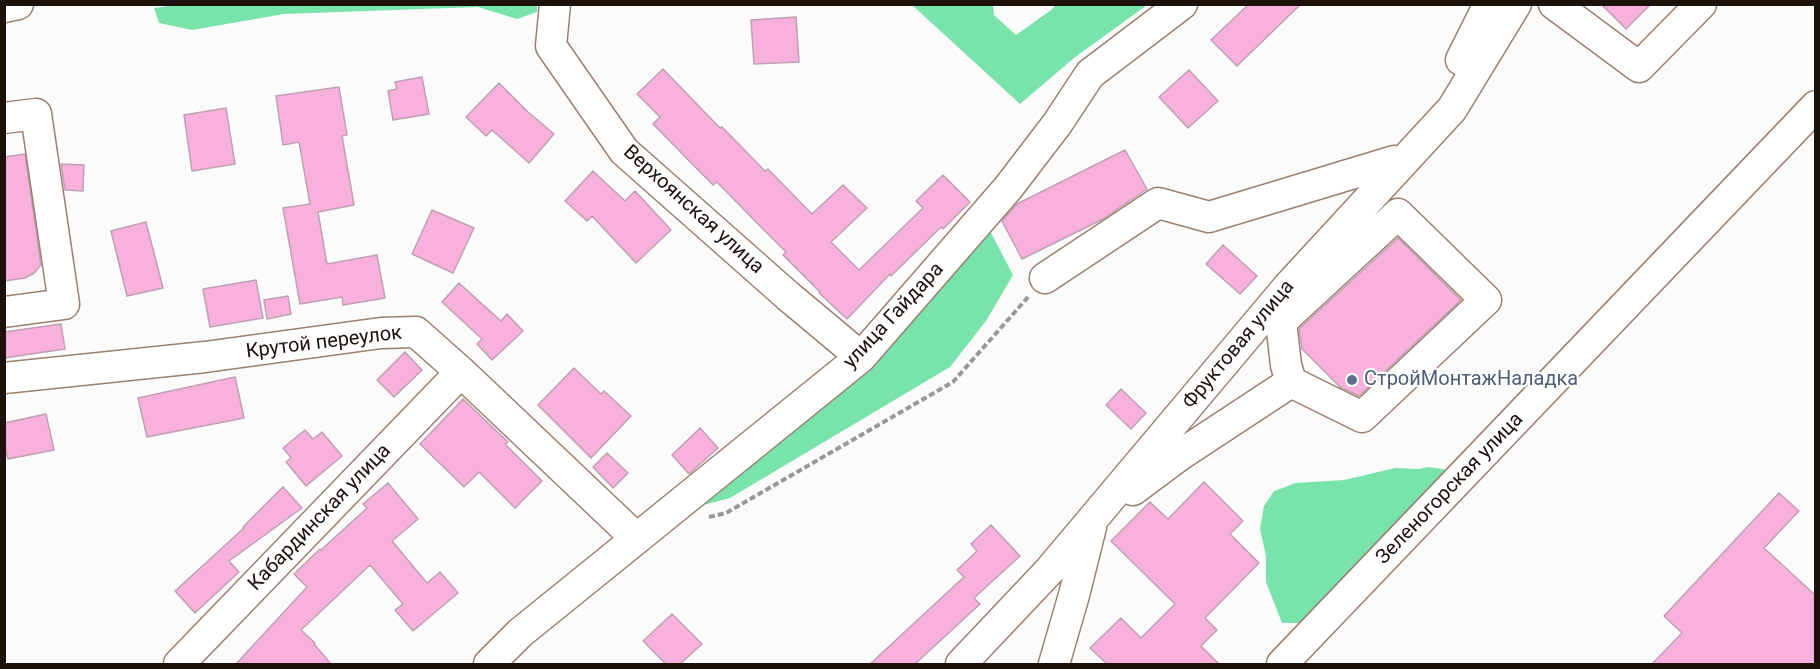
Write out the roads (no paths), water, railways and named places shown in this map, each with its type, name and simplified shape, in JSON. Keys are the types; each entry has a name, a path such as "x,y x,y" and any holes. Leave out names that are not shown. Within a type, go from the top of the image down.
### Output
{"street":[{"path":"4,7 18,4"},
{"name":"Верхоянская улица","path":"555,4 551,46 624,151 788,296 861,357"},
{"name":"улица Гайдара","path":"489,664 520,633 861,357 1008,188 1057,124 1090,75 1182,4"},
{"name":"Фруктовая улица","path":"961,664 1049,571 1434,114 1489,4"},
{"path":"1281,322 1398,214 1486,300 1362,417 1291,382 1286,365 1281,322 1286,289 1452,109 1516,4"},
{"path":"1554,4 1639,67 1701,4"},
{"name":"Зеленогорская улица","path":"1282,664 1311,650 1815,106"},
{"path":"4,118 36,114 64,304 4,312"},
{"path":"1045,278 1158,203 1209,217 1394,161"},
{"name":"Крутой переулок","path":"4,378 205,357 381,333 416,332 636,538"},
{"name":"Кабардинская улица","path":"178,664 461,372"},
{"path":"1054,664 1093,519 1180,455 1291,382"}],"place":[{"name":"СтройМонтажНаладка","path":"1352,380"}]}
